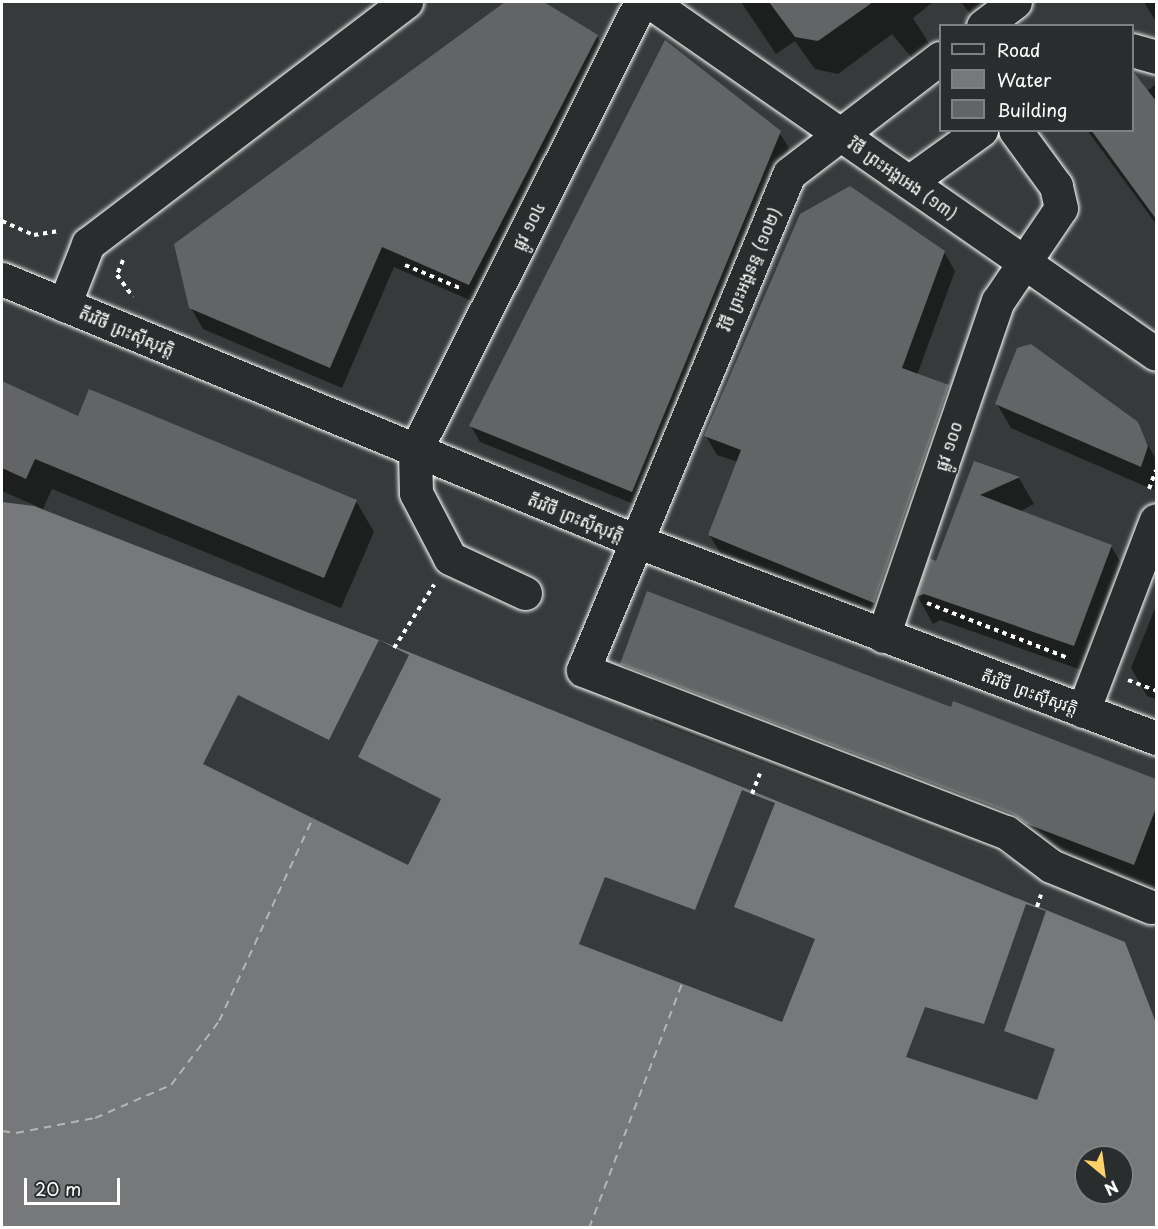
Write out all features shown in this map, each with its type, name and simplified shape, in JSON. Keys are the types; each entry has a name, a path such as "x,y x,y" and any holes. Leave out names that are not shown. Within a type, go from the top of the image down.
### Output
{"street":[{"path":"63,305 88,244 406,2"},
{"name":"ផ្លូវ ១០៤","path":"415,451 641,2"},
{"name":"វិថី ព្រះអង្គអេង (១៣)","path":"650,2 1156,354"},
{"path":"986,24 1015,2"},
{"path":"1134,51 1156,57"},
{"name":"វិថី ព្រះអង្គនន្ទ (១០២)","path":"939,59 789,174 584,670 1006,832 1051,866 1151,907"},
{"path":"909,182 978,132"},
{"name":"ផ្លូវ ១០០","path":"883,636 998,301 1023,261 1048,231 1060,208 1056,186 1016,132"},
{"name":"តីរវិថី ព្រះស៊ីសុវត្តិ","path":"2,279 636,541 1156,738"},
{"path":"415,451 416,493 450,558 525,593"},
{"path":"1083,711 1152,506"}],"path":[{"path":"2,221 34,235"},
{"path":"126,254 117,274 140,307"},
{"path":"405,265 466,291"},
{"path":"1152,506 1156,470"},
{"path":"394,648 450,558"},
{"path":"923,601 1072,660"}],"water":[{"path":"2,502 34,506 379,640 1125,942 1156,1023 1156,1227 2,1228"}],"pier":[{"path":"379,640 409,655 358,757 441,799 408,865 203,764 238,695 329,740"},
{"path":"742,790 775,803 734,907 815,939 782,1022 579,944 605,877 695,910"},
{"path":"1026,904 1046,911 1004,1031 1055,1049 1037,1100 906,1057 925,1007 984,1024"}],"building":[{"path":"505,2 544,2 598,35 469,285 382,247 330,368 189,308 174,244"},
{"path":"769,2 873,2 818,41 795,37"},
{"path":"665,40 781,131 632,492 469,426"},
{"path":"1134,73 1156,101 1156,219 1092,132 1134,132"},
{"path":"850,186 945,251 902,368 949,385 874,603 708,535 741,450 704,436 800,214"},
{"path":"1031,344 1138,422 1148,446 1141,467 995,404 1017,348"},
{"path":"2,381 78,416 89,389 357,500 324,578 35,459 26,479 2,468"},
{"path":"974,461 1020,477 980,495 1112,545 1074,646 924,594 916,597 929,558 936,561"},
{"path":"647,591 951,707 953,701 1156,779 1156,808 1134,865 1027,824 1013,814 620,664"}],"ferry route":[{"path":"2,1131 16,1133 95,1118 171,1085 219,1021 313,818"},
{"path":"589,1228 682,983"}]}
